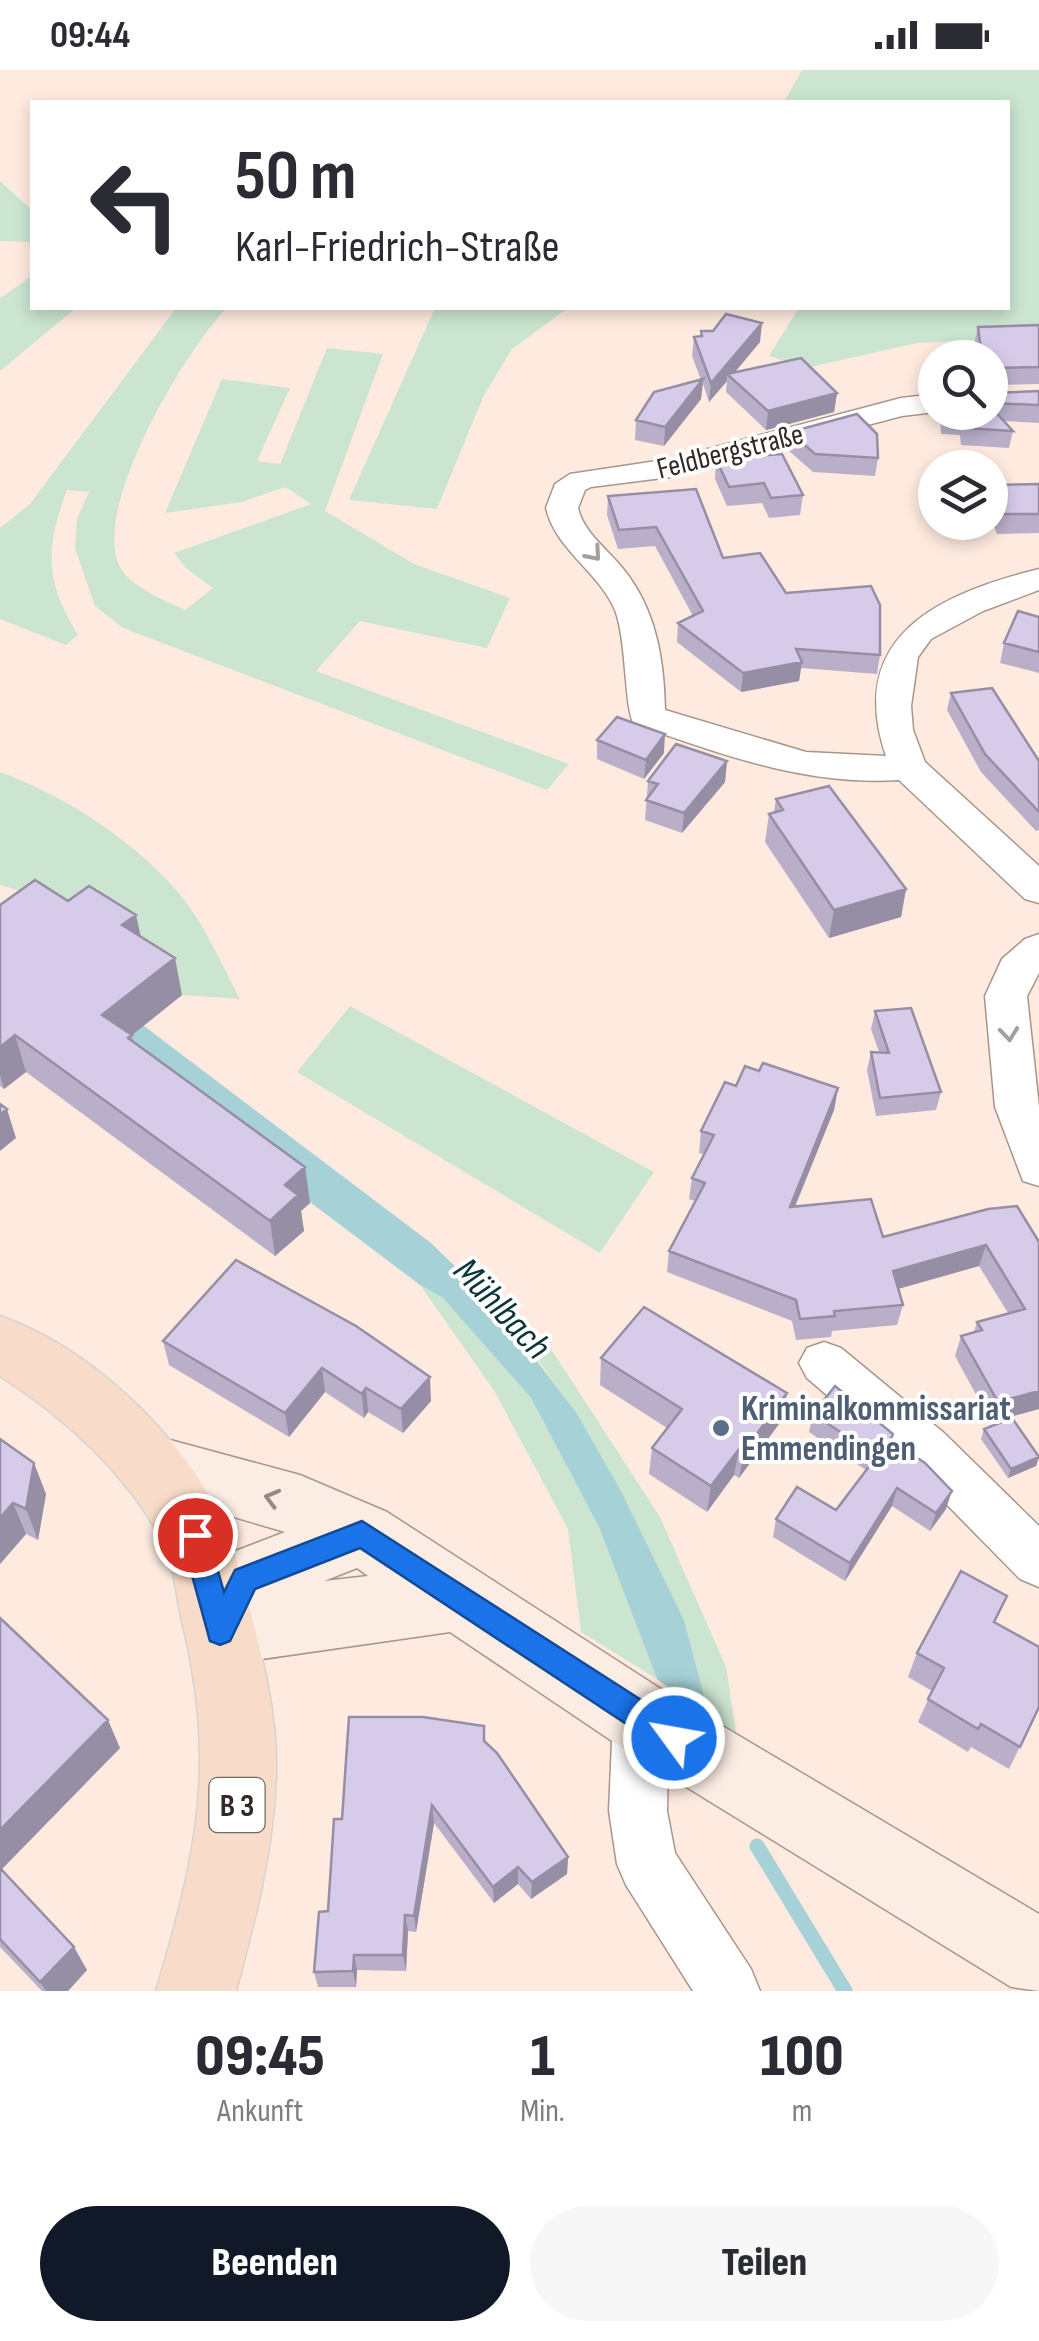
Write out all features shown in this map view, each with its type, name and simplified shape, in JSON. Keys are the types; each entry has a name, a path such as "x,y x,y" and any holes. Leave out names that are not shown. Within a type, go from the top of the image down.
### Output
{"main road":[{"name":"B 3","path":"0,1343 42,1367 112,1424 148,1464 195,1535 236,1702 238,1803 221,1906 196,1991"}],"street":[{"name":"Feldbergstraße","path":"908,768 862,772 798,766 648,716 643,639 619,586 562,518 562,508 571,484 583,478 627,476 674,467 918,405"},
{"path":"1039,579 1003,590 919,632 901,656 893,706 895,730 908,768 1039,889"},
{"path":"1003,590 1039,607"},
{"path":"1039,949 1017,970 1006,996 1018,1107 1039,1168"},
{"path":"824,1363 926,1448 1039,1562"},
{"path":"148,1464 300,1506 362,1534 642,1718 1039,1960"},
{"path":"220,1631 245,1580 362,1534"},
{"path":"220,1631 456,1598"},
{"path":"642,1718 638,1810 647,1864 729,1991"}],"green space":[{"path":"802,70 1039,70 1039,337 918,340 806,368 769,356 797,310 1010,310 1010,100 785,100"},
{"path":"0,181 30,208 30,242 0,241"},
{"path":"30,277 30,310 74,310 0,371 0,298"},
{"path":"175,310 225,310 188,358 146,432 118,510 114,543 121,569 142,588 185,610 213,588 187,569 174,553 311,504 285,487 242,502 165,513 222,379 290,388 257,461 280,464 327,348 383,354 325,511 414,564 510,598 487,648 360,621 316,671 569,764 547,790 123,628 95,606 75,548 77,519 89,492 67,490 52,547 59,598 78,635 66,645 0,619 0,528 30,504"},
{"path":"434,310 565,310 512,349 484,395 437,509 349,500"},
{"path":"0,772 73,806 119,837 160,873 196,917 240,999 182,995 175,977 70,905 0,885"},
{"path":"350,1006 654,1172 600,1253 297,1072"},
{"path":"420,1285 443,1298 531,1398 599,1527 657,1679 581,1632 568,1529 495,1392"},
{"path":"542,1335 660,1517 726,1667 736,1732 710,1718 684,1620 622,1493 577,1415 531,1350"}],"water":[{"path":"140,1023 431,1243 494,1304 577,1414 622,1493 684,1620 710,1718 657,1679 599,1527 531,1398 443,1298 420,1285 107,1049"}],"building":[{"path":"726,314 762,323 711,383 694,337 702,336 701,331 713,331"},
{"path":"1039,325 1039,367 1008,368 1008,340 980,340 978,327"},
{"path":"801,358 837,393 768,411 727,374"},
{"path":"703,379 665,427 636,420 654,392"},
{"path":"1039,391 1039,405 1008,404 1008,392"},
{"path":"857,414 877,434 878,458 815,454 790,432"},
{"path":"782,454 803,495 771,498 764,483 729,487 716,459"},
{"path":"1039,484 1039,514 1008,514 1008,485"},
{"path":"696,489 723,558 760,553 786,593 871,586 880,605 880,655 796,649 802,662 743,673 678,623 703,611 656,527 619,530 608,496"},
{"path":"1018,611 1039,617 1039,652 1004,643"},
{"path":"992,688 1039,761 1039,812 985,754 951,693"},
{"path":"617,717 665,734 646,760 597,740"},
{"path":"676,744 727,761 684,813 646,800 658,784 648,781"},
{"path":"829,786 906,889 834,910 769,814 783,810 776,799"},
{"path":"35,880 68,901 89,886 136,915 122,925 175,958 102,1015 305,1167 285,1185 298,1195 270,1221 15,1035 0,1047 0,905"},
{"path":"911,1008 941,1092 880,1098 871,1052 889,1053 875,1011"},
{"path":"763,1063 838,1088 790,1207 871,1199 883,1237 988,1209 1017,1206 1039,1242 1039,1391 998,1402 961,1336 982,1330 977,1322 1025,1309 986,1245 893,1271 903,1305 834,1311 835,1316 800,1319 796,1300 669,1251 705,1183 692,1178 714,1135 701,1131 725,1082 736,1086 745,1066 759,1071"},
{"path":"236,1260 356,1326 430,1377 401,1409 366,1388 362,1394 322,1368 285,1413 163,1341"},
{"name":"Kriminalkommissariat Emmendingen","path":"644,1307 787,1393 744,1451 739,1449 711,1486 652,1448 682,1409 601,1358"},
{"path":"835,1386 893,1434 890,1440 925,1463 952,1491 936,1513 897,1488 850,1563 776,1519 797,1487 836,1510 877,1456 813,1414"},
{"path":"1012,1418 1039,1457 1011,1469 984,1429"},
{"path":"0,1439 34,1463 26,1509 13,1503 0,1518"},
{"path":"961,1571 1007,1596 994,1622 1039,1647 1039,1707 1020,1747 981,1724 978,1729 928,1699 944,1668 917,1653"},
{"path":"0,1618 108,1720 0,1830"},
{"path":"349,1717 423,1717 484,1726 484,1741 497,1753 568,1857 532,1882 518,1867 493,1887 432,1805 414,1916 405,1915 403,1955 354,1955 353,1971 314,1972 319,1912 328,1911 334,1819 342,1819"},
{"path":"0,1868 74,1947 40,1982 0,1939"}],"waterway":[{"name":"Mühlbach","path":"757,1846 845,1991"}],"place":[{"name":"Kriminalkommissariat Emmendingen","path":"721,1428"}],"route":[{"path":"195,1535 220,1631 245,1580 362,1534 674,1738"}]}
